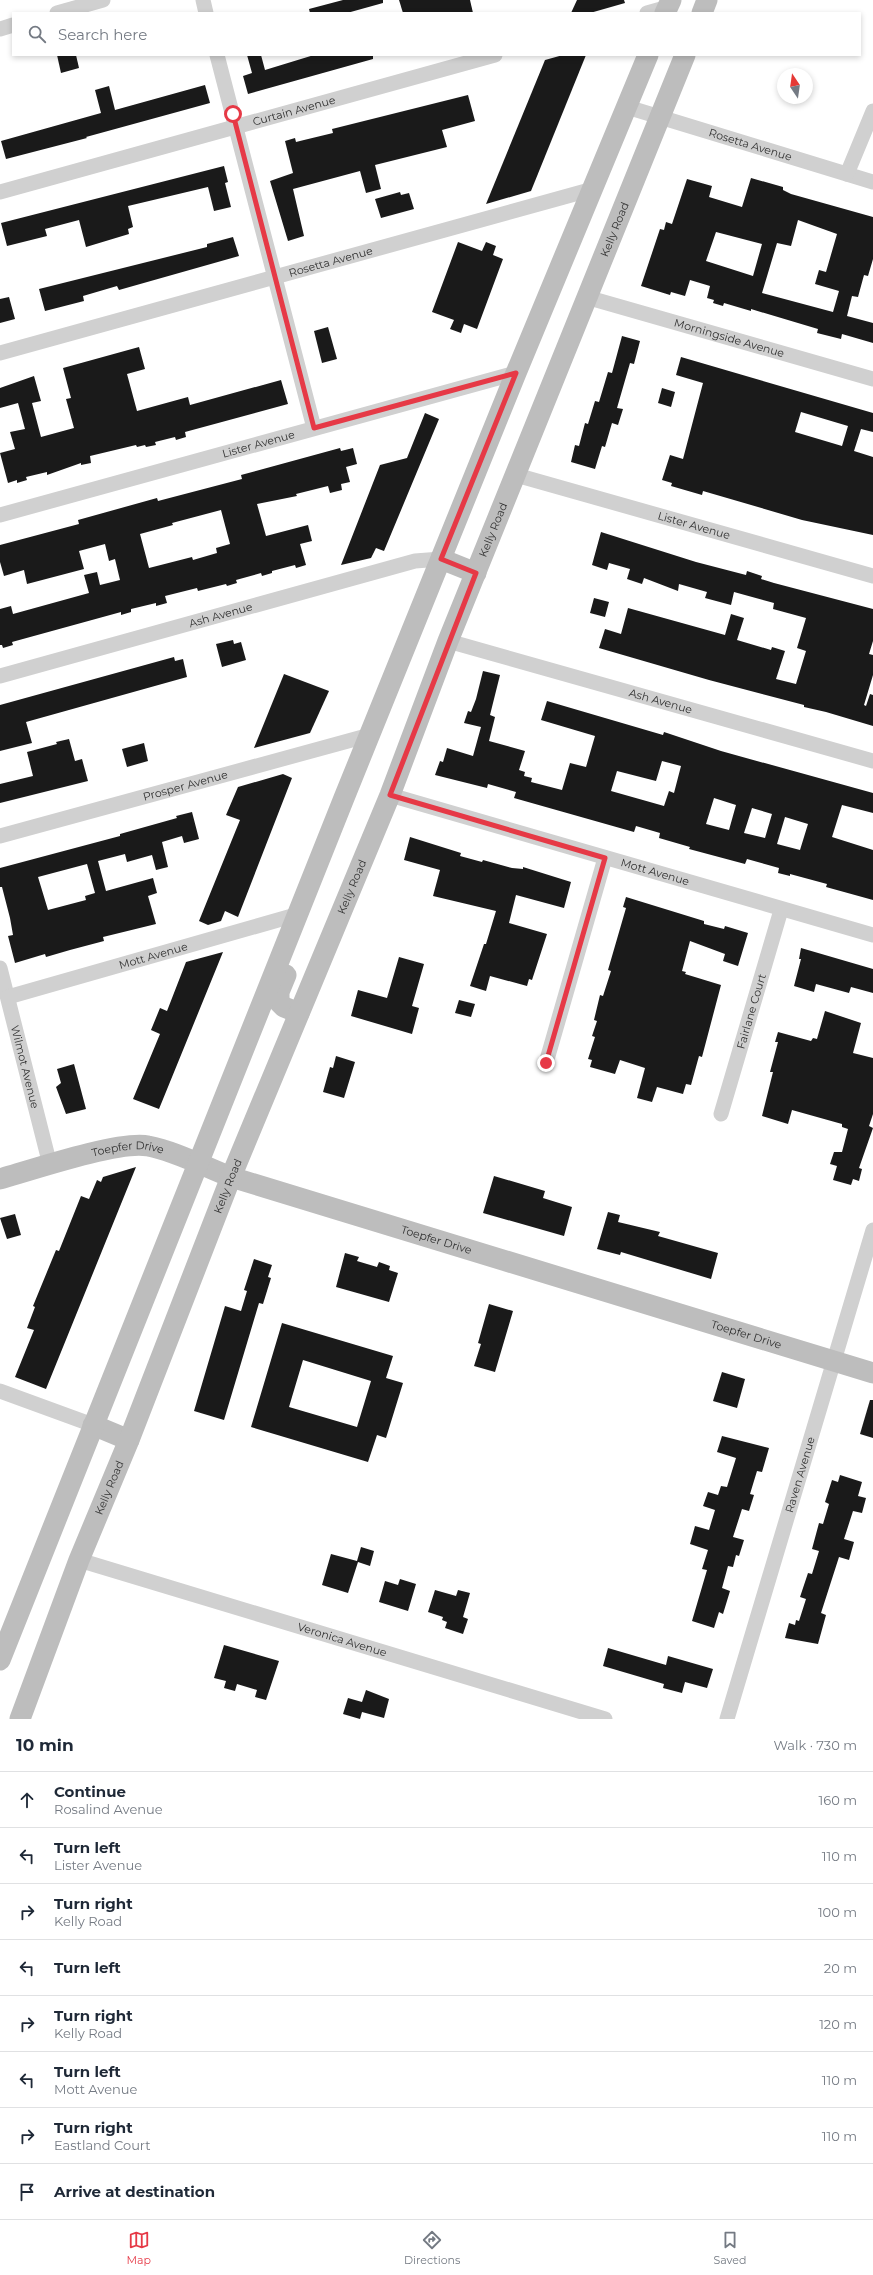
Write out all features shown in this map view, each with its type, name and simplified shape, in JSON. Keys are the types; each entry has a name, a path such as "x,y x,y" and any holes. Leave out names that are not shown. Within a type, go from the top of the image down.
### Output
{"street":[{"path":"61,12 104,0"},
{"path":"203,0 206,12"},
{"path":"702,12 707,0"},
{"path":"650,12 668,7"},
{"path":"0,29 12,25"},
{"path":"217,56 314,428"},
{"name":"Curtain Avenue","path":"0,192 491,56"},
{"path":"0,1658 45,1552 93,1425 197,1164 297,920 516,373 592,189 628,107 648,56"},
{"name":"Kelly Road","path":"20,1719 79,1560 129,1440 231,1177 390,795 448,641 685,56"},
{"name":"Rosetta Avenue","path":"628,107 873,182"},
{"path":"847,174 873,112"},
{"name":"Rosetta Avenue","path":"0,353 592,189"},
{"name":"Morningside Avenue","path":"586,297 873,379"},
{"name":"Lister Avenue","path":"0,515 516,373"},
{"name":"Lister Avenue","path":"516,475 873,576"},
{"path":"441,559 476,573"},
{"name":"Ash Avenue","path":"0,676 415,561 441,559"},
{"name":"Ash Avenue","path":"448,641 873,761"},
{"name":"Prosper Avenue","path":"0,836 370,735"},
{"name":"Mott Avenue","path":"390,795 782,910 873,935"},
{"path":"546,1063 605,858"},
{"name":"Fairlane Court","path":"721,1114 782,910"},
{"path":"297,920 300,942 278,998 279,1002 284,1007 299,1013"},
{"name":"Mott Avenue","path":"8,997 297,920"},
{"name":"Wilmot Avenue","path":"0,968 50,1165"},
{"name":"Toepfer Drive","path":"0,1179 126,1146 147,1145 231,1177 873,1373"},
{"name":"Raven Avenue","path":"727,1719 873,1230"},
{"path":"0,1391 93,1425 129,1440"},
{"name":"Veronica Avenue","path":"79,1560 605,1719"}],"building":[{"path":"343,0 383,0 383,3 351,12 310,12 309,9"},
{"path":"399,0 470,0 473,12 403,12"},
{"path":"577,0 624,0 625,3 594,12 571,12"},
{"path":"57,56 76,56 79,68 61,73"},
{"path":"247,56 261,56 265,70 311,56 373,56 373,59 248,94 243,76 252,73"},
{"path":"559,56 586,56 531,191 486,204 545,60"},
{"path":"205,85 210,103 6,159 1,141 101,113 95,90 109,86 115,110"},
{"path":"468,95 475,121 442,130 447,147 375,165 381,189 366,193 360,171 293,189 304,236 288,241 270,181 293,173 285,141 295,138 296,142 333,133 332,129"},
{"path":"224,166 228,182 225,183 231,207 214,211 208,187 128,206 133,227 128,229 129,234 86,247 79,220 45,229 47,236 7,246 1,223"},
{"path":"751,178 783,187 783,190 791,194 873,217 873,259 868,276 864,275 858,297 852,296 847,316 873,323 873,343 842,334 841,339 817,333 818,329 751,309 751,311 724,303 723,306 713,303 714,300 707,298 710,286 690,280 685,296 671,292 670,295 641,286 660,229 664,230 666,222 672,224 687,179 712,186 709,197 742,207","holes":["798,220 837,234 826,272 819,270 815,284 839,291 833,312 762,293 777,243 791,246","716,232 762,244 753,276 706,261"]},
{"path":"400,192 401,195 409,193 414,209 381,218 375,199"},
{"path":"233,237 239,256 119,290 117,286 83,296 84,301 45,311 39,289 207,247 207,244"},
{"path":"458,242 482,251 486,242 496,246 493,255 503,259 477,329 464,324 461,333 450,329 454,320 432,312"},
{"path":"9,297 15,319 0,323 0,299"},
{"path":"328,327 337,359 322,363 314,331"},
{"path":"622,336 640,341 634,364 630,363 617,408 623,409 618,425 612,423 605,447 602,446 595,469 571,462 575,445 579,446 585,423 588,424 595,401 599,402 608,372 612,373"},
{"path":"139,347 145,369 127,374 137,411 188,397 190,405 281,380 288,404 185,432 186,437 176,440 175,437 155,442 156,445 137,447 136,445 90,456 91,463 81,465 81,463 47,475 47,472 26,477 27,480 17,483 17,480 8,483 0,453 15,449 10,432 25,429 18,403 0,408 0,388 34,376 41,401 32,403 41,437 74,428 66,399 71,398 63,368"},
{"path":"681,357 873,413 873,432 861,429 854,451 873,457 873,535 802,520 703,491 702,495 671,486 672,483 662,480 670,455 683,459 703,383 676,375","holes":["801,412 848,426 842,446 795,432"]},
{"path":"662,388 675,392 671,407 658,403"},
{"path":"425,413 439,419 384,551 376,548 371,558 341,565 380,465 407,458"},
{"path":"340,448 341,451 353,448 357,464 346,467 350,482 341,484 342,490 330,493 328,486 296,494 297,496 257,504 266,536 308,525 312,541 300,544 306,565 296,568 295,565 272,571 272,573 262,576 261,573 236,580 237,583 227,586 226,584 198,591 197,588 165,596 167,603 156,606 156,603 131,609 131,612 121,615 121,612 12,642 13,645 3,648 2,645 0,645 0,609 11,606 13,614 89,593 84,575 97,572 100,585 120,580 115,559 109,561 105,544 79,551 84,569 27,584 24,570 4,576 0,562 0,545 79,524 78,520 157,498 158,501 242,479 241,475","holes":["221,510 230,544 216,548 217,553 193,560 192,557 149,568 140,534 173,525 172,523"]},
{"path":"601,532 696,562 746,575 747,571 762,576 761,579 774,583 873,609 873,641 869,654 873,655 873,675 864,705 866,706 870,694 873,695 873,726 804,707 804,705 709,680 599,648 605,629 621,634 628,608 725,635 731,614 744,618 737,640 771,650 772,647 785,651 776,679 796,684 806,651 797,648 806,618 773,609 774,603 734,592 731,605 705,598 707,592 679,584 678,591 644,578 642,584 627,579 630,569 609,563 607,570 592,565"},
{"path":"594,598 609,602 605,617 590,613"},
{"path":"233,640 234,644 241,642 246,660 222,667 216,644"},
{"path":"174,657 175,661 183,659 187,677 26,722 32,743 0,751 0,705"},
{"path":"483,671 500,675 490,715 495,717 489,741 525,751 519,770 525,772 524,776 532,778 531,782 562,790 570,763 586,767 595,736 541,720 547,701 663,735 664,732 721,751 873,793 873,813 842,805 832,837 873,850 873,900 826,887 827,884 790,874 790,876 778,873 779,868 747,859 745,864 689,849 690,847 659,838 660,833 636,826 634,832 514,798 516,792 488,784 487,788 435,775 440,761 443,762 447,748 473,756 481,727 464,723 468,711 471,712","holes":["662,761 681,766 674,793 669,791 664,806 611,791 617,771 656,781","714,798 736,805 729,830 706,824","752,808 772,814 765,838 744,833","785,817 808,824 800,850 777,844"]},
{"path":"284,674 329,691 310,733 254,748"},
{"path":"69,739 75,761 82,759 88,781 0,803 0,784 33,776 27,752 57,744 56,742"},
{"path":"144,743 148,761 127,767 122,749"},
{"path":"283,774 292,778 238,917 225,911 221,921 208,925 199,921 240,820 226,815 238,787"},
{"path":"192,812 199,839 184,843 182,836 162,842 168,867 156,870 152,855 127,862 125,854 98,861 106,891 153,878 157,893 148,896 156,924 103,937 104,941 46,957 45,954 15,963 8,936 13,935 10,918 2,887 0,887 0,868 120,836 120,834 177,818 176,816","holes":["87,864 95,893 85,896 86,900 48,910 38,877"]},
{"path":"410,837 461,853 460,856 482,862 483,860 512,868 523,869 523,867 571,882 564,908 516,895 509,923 547,934 532,980 529,979 527,986 490,976 486,991 470,986 484,944 486,944 496,911 433,896 440,870 404,860"},
{"path":"626,897 704,921 704,924 724,929 725,926 748,933 738,966 723,961 725,954 690,941 682,971 686,972 685,974 721,985 702,1057 699,1056 691,1085 686,1084 683,1094 657,1087 652,1102 637,1098 645,1068 620,1060 615,1074 590,1067 592,1060 588,1059 595,1037 592,1036 597,1021 594,1020 600,995 603,996 611,971 608,970 626,908 623,907"},
{"path":"801,948 873,969 873,993 851,987 849,993 816,984 814,992 794,986 801,959 799,959"},
{"path":"223,952 159,1109 133,1099 160,1034 151,1030 160,1008 167,1011 186,962"},
{"path":"399,957 424,964 412,1006 419,1008 412,1034 351,1016 358,990 387,998"},
{"path":"459,1000 475,1004 471,1017 455,1013"},
{"path":"825,1011 861,1023 853,1053 873,1058 873,1114 869,1126 873,1128 859,1168 862,1169 859,1181 853,1179 851,1185 833,1180 837,1166 830,1164 834,1152 842,1152 848,1129 842,1127 842,1124 792,1110 788,1124 762,1116 773,1072 770,1072 778,1042 775,1042 778,1032 811,1041 813,1038 817,1039"},
{"path":"336,1056 355,1062 344,1098 323,1092 330,1067 333,1068"},
{"path":"74,1064 86,1109 66,1114 56,1087 61,1083 57,1069"},
{"path":"136,1167 46,1389 15,1377 34,1330 27,1328 35,1307 33,1306 56,1250 59,1251 81,1196 89,1199 97,1180 101,1182 103,1177"},
{"path":"494,1176 545,1191 543,1198 572,1207 564,1236 483,1213"},
{"path":"608,1212 620,1215 618,1222 660,1232 658,1236 718,1253 711,1279 621,1252 620,1255 597,1249"},
{"path":"15,1214 21,1235 7,1239 0,1218"},
{"path":"345,1253 359,1257 357,1261 377,1267 379,1262 390,1266 389,1270 398,1273 389,1302 336,1287"},
{"path":"254,1259 272,1265 268,1277 271,1278 263,1304 259,1303 224,1420 194,1411 225,1306 241,1311 247,1291 244,1290"},
{"path":"489,1304 513,1311 495,1372 474,1366 481,1344 478,1343"},
{"path":"282,1323 393,1356 386,1378 403,1383 386,1438 377,1435 368,1462 251,1427","holes":["303,1360 371,1381 357,1427 289,1407"]},
{"path":"722,1372 745,1379 737,1408 713,1401"},
{"path":"870,1400 873,1400 873,1438 860,1434"},
{"path":"722,1436 769,1448 762,1472 757,1471 750,1494 754,1495 749,1511 742,1509 733,1537 744,1540 739,1556 736,1555 733,1567 728,1566 722,1588 730,1591 723,1614 719,1612 714,1628 692,1621 707,1570 702,1569 708,1550 690,1544 695,1526 709,1530 715,1510 703,1506 708,1492 718,1495 721,1486 727,1487 736,1458 717,1452"},
{"path":"840,1475 862,1482 858,1496 866,1498 862,1513 853,1511 844,1539 854,1542 849,1560 839,1557 821,1613 826,1615 818,1644 785,1638 789,1623 795,1625 796,1620 799,1621 806,1599 800,1597 808,1573 812,1574 819,1551 812,1549 819,1523 823,1524 829,1504 825,1502 832,1480 838,1482"},
{"path":"361,1547 374,1551 370,1566 358,1562 348,1593 322,1585 331,1554 357,1561"},
{"path":"400,1579 416,1584 408,1611 379,1602 385,1581 398,1585"},
{"path":"435,1590 456,1596 458,1590 470,1593 463,1617 468,1619 463,1634 445,1628 447,1622 442,1620 443,1617 428,1612"},
{"path":"224,1645 279,1661 266,1700 255,1697 257,1690 237,1684 235,1691 224,1688 226,1681 214,1678"},
{"path":"608,1648 666,1665 668,1656 713,1669 707,1688 685,1682 682,1693 663,1688 664,1684 603,1666"},
{"path":"366,1690 389,1699 384,1718 362,1712 360,1719 343,1714 348,1698 362,1702"}],"route":[{"path":"233,114 314,428 516,373 441,559 476,573 448,641 390,795 605,858 546,1063"}]}
